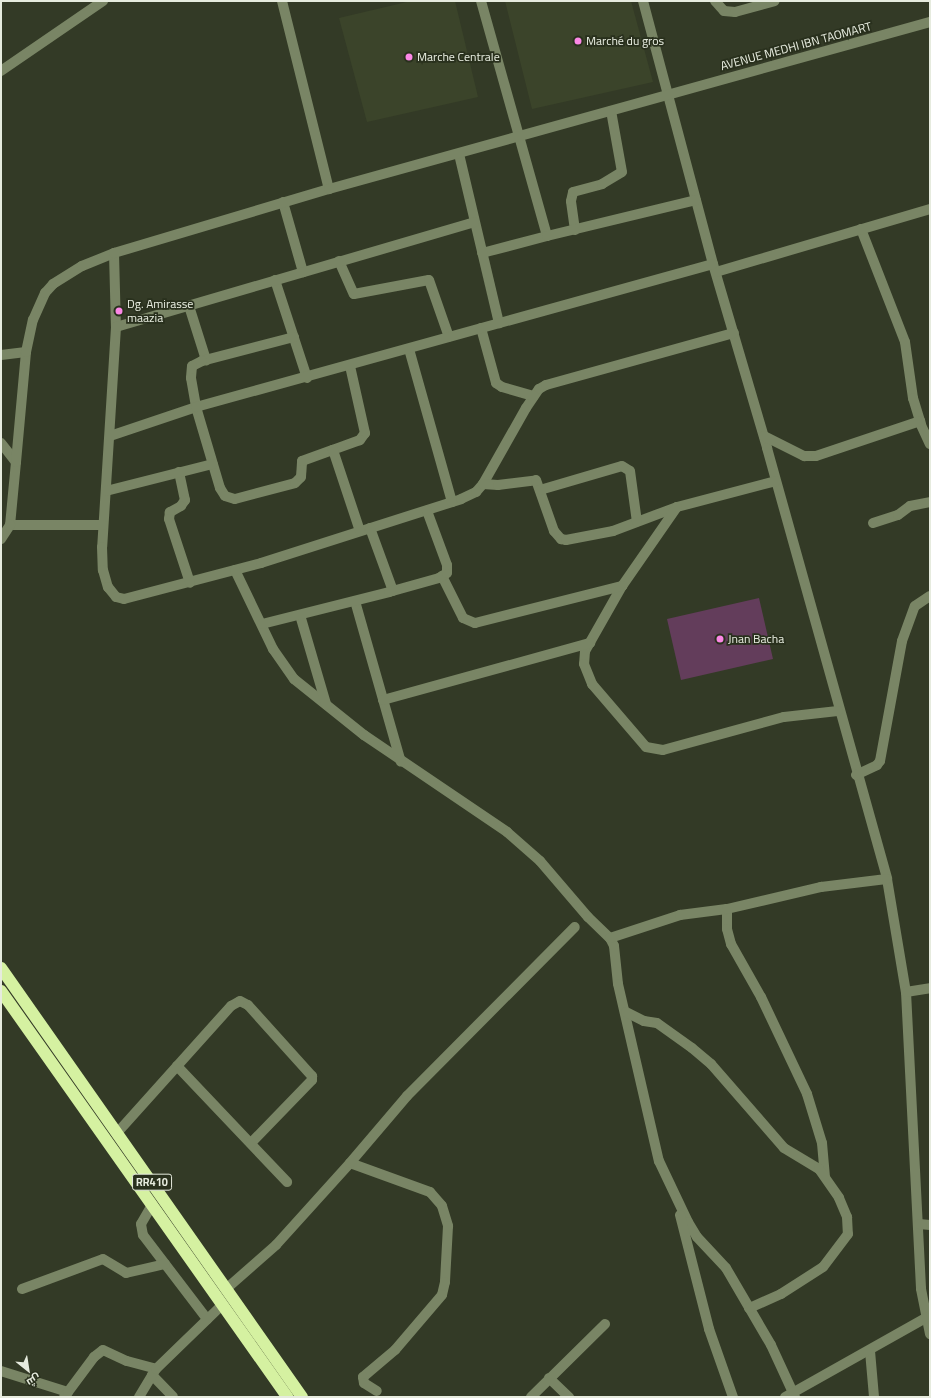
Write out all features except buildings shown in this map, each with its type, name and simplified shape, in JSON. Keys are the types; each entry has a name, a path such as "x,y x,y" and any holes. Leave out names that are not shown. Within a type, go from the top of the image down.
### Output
{"highway":[{"name":"RR410","path":"1,968 302,1397"},
{"name":"RR410","path":"1,991 287,1397"}],"street":[{"path":"1,71 103,1"},
{"path":"282,1 329,189"},
{"path":"481,1 547,236"},
{"path":"642,1 669,94 715,268 764,436 838,711 887,879 906,992 919,1224 926,1318 930,1334"},
{"path":"715,1 724,11 734,12 775,1"},
{"name":"AVENUE MEDHI IBN TAOMART","path":"10,525 26,352 33,320 45,293 53,284 82,266 114,253 329,189 930,22"},
{"path":"575,230 571,201 573,192 602,184 622,172 611,111"},
{"path":"459,154 499,322"},
{"path":"482,253 696,200"},
{"path":"284,202 303,272"},
{"path":"110,436 196,407 350,366 499,322 715,268 930,209"},
{"path":"116,327 474,222"},
{"path":"861,229 905,342 913,398 920,422 930,444"},
{"path":"114,253 116,327 103,525 103,570 108,587 116,597 133,598 235,570 452,502 476,492 483,484 539,389 556,381 734,333"},
{"path":"339,261 354,294 429,280 450,337"},
{"path":"275,280 307,378"},
{"path":"189,306 206,360"},
{"path":"481,328 496,383 502,387 534,396"},
{"path":"294,337 206,360 194,364 190,371 196,407 213,464 222,492 228,498 235,499 294,483 301,477 302,461 360,440 366,433 350,366"},
{"path":"409,349 452,502"},
{"path":"1,355 26,352"},
{"path":"764,436 804,456 816,456 920,422"},
{"path":"1,442 16,462"},
{"path":"333,450 365,530 393,591"},
{"path":"106,491 213,464"},
{"path":"540,490 622,466 630,471 637,522"},
{"path":"179,472 185,500 181,506 170,512 169,519 190,583"},
{"path":"483,484 505,484 533,478 540,490 549,521 561,539 613,531 678,507 776,481"},
{"path":"873,523 898,516 910,506 930,502"},
{"path":"678,507 622,586 590,643 583,658 587,675 646,747 664,750 784,717 838,711"},
{"path":"262,624 393,591 442,576 448,571 447,565 427,510"},
{"path":"1,539 10,525 103,525"},
{"path":"235,570 282,664 294,679 401,762 507,832 540,861 588,917 610,938 614,946 618,984 626,1012 655,1147 676,1198 698,1236 726,1268 771,1345 791,1396 926,1318"},
{"path":"442,576 463,618 475,623 622,586"},
{"path":"856,775 877,765 880,760 902,641 915,606 930,596"},
{"path":"355,601 401,762"},
{"path":"300,615 326,704"},
{"path":"384,700 590,643"},
{"path":"610,938 666,918 727,909 821,888 887,879"},
{"path":"727,909 727,929 731,944 761,997 807,1094 822,1144 825,1176"},
{"path":"226,1289 276,1245 350,1164 407,1096 575,927"},
{"path":"906,992 930,988"},
{"path":"117,1133 230,1006 240,1001 248,1005 312,1076 312,1080 251,1143"},
{"path":"626,1012 644,1021 657,1023 692,1048 711,1064 784,1148 819,1169 839,1198 847,1217 848,1227 846,1239 823,1267 781,1294 749,1308"},
{"path":"177,1066 287,1182"},
{"path":"350,1164 430,1192 442,1206 448,1226 445,1282 442,1295 401,1345 363,1377 364,1383 377,1391"},
{"path":"676,1198 709,1329 733,1397"},
{"path":"152,1205 141,1224 143,1235 208,1319"},
{"path":"919,1224 930,1224"},
{"path":"22,1289 103,1259 126,1273 165,1264"},
{"path":"139,1397 154,1372 222,1305"},
{"path":"531,1397 605,1324"},
{"path":"1,1371 66,1394 94,1357 103,1350 154,1372 173,1397"},
{"path":"870,1351 874,1397"},
{"path":"549,1378 569,1397"}],"shaded area":[{"name":"Marche Centrale","path":"411,1 455,1 478,97 367,122 339,18"},
{"name":"Marché du gros","path":"505,1 631,1 653,82 532,109"},
{"name":"Jnan Bacha","path":"759,598 773,659 681,680 667,619"}],"place":[{"name":"Marché du gros","path":"578,41"},
{"name":"Marche Centrale","path":"409,57"},
{"name":"Dg. Amirasse maazia","path":"119,311"},
{"name":"Jnan Bacha","path":"720,639"}]}
